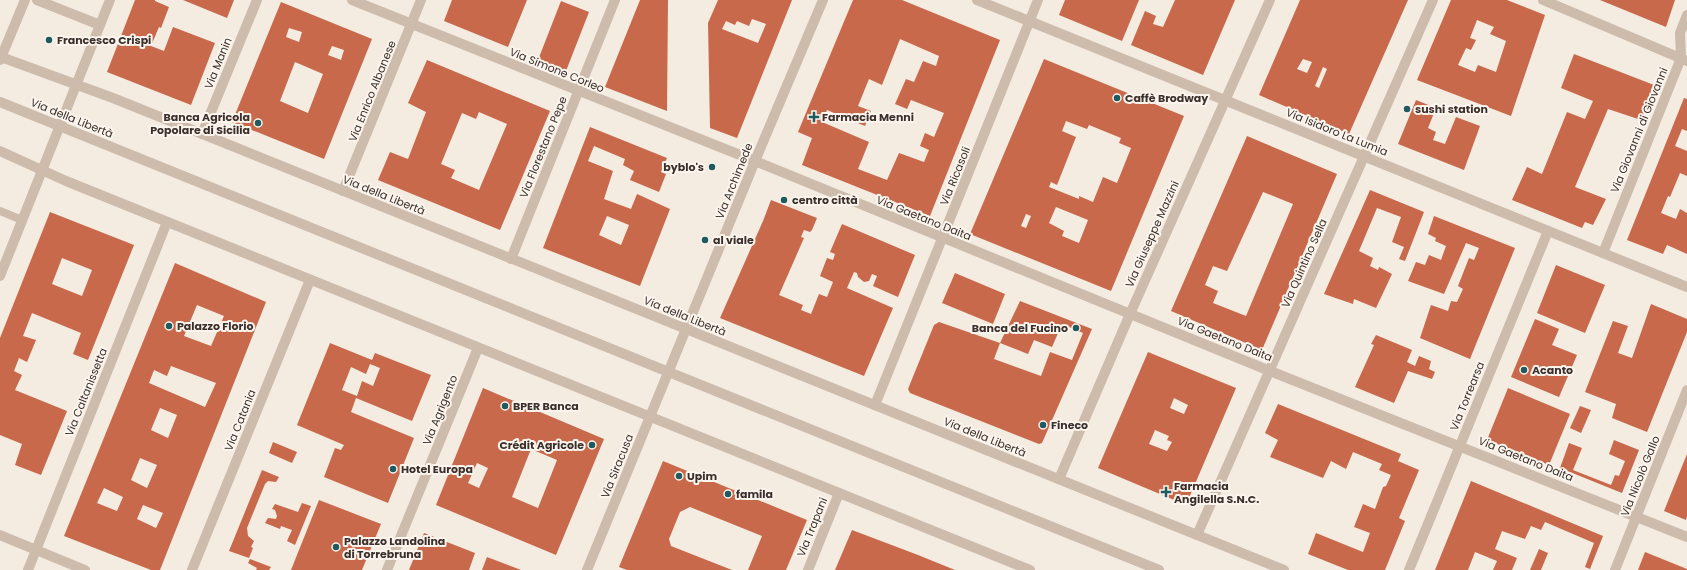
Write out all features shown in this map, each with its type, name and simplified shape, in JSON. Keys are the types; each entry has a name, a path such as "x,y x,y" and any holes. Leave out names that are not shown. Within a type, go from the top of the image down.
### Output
{"street":[{"path":"1,58 25,0"},
{"path":"37,0 100,25"},
{"path":"0,276 110,0"},
{"name":"Via Manin","path":"202,134 256,0"},
{"name":"Via Simone Corleo","path":"352,0 755,161"},
{"name":"Via Enrico Albanese","path":"343,191 421,0"},
{"name":"Via Florestano Pepe","path":"511,259 615,0"},
{"name":"Via Archimede","path":"668,372 823,0"},
{"name":"Via Isidoro La Lumia","path":"977,0 1687,287"},
{"name":"Via Ricasoli","path":"875,405 1038,0"},
{"name":"Via Giuseppe Mazzini","path":"1059,479 1130,314 1270,0"},
{"name":"Via Quintino Sella","path":"1197,535 1433,0"},
{"path":"1543,0 1684,60"},
{"name":"Via Giovanni di Giovanni","path":"1603,253 1684,60 1680,32 1687,15"},
{"name":"Via della Libertà","path":"1,58 77,84 1284,570"},
{"name":"Via della Libertà","path":"0,102 1159,570"},
{"path":"0,151 42,171 1024,569"},
{"name":"Via Gaetano Daita","path":"755,161 943,239 1270,371 1687,537"},
{"name":"Via Caltanissetta","path":"28,570 167,222"},
{"name":"Via Torrearsa","path":"1409,570 1548,231"},
{"name":"Via Catania","path":"192,570 310,280"},
{"name":"Via Agrigento","path":"387,570 478,348"},
{"name":"Via Siracusa","path":"588,570 668,372"},
{"name":"Via Nicolò Gallo","path":"1615,570 1687,390"},
{"name":"Via Trapani","path":"808,570 839,493"},
{"path":"0,535 85,570"}],"lane":[{"path":"0,211 22,220"}],"building":[{"path":"135,0 155,0 169,7 161,28 159,27 151,46 164,51 173,27 215,43 191,105 107,72"},
{"path":"183,0 234,0 227,18"},
{"path":"452,0 527,0 508,47 444,21"},
{"path":"640,0 668,0 667,111 605,87"},
{"path":"718,0 792,0 737,138 710,128 708,23","holes":["752,19 766,24 758,43 722,29 726,21 735,25 737,21 749,26"]},
{"path":"853,0 902,0 1000,40 930,216 802,165 812,138 798,132","holes":["900,39 939,56 936,66 923,61 914,82 906,79 895,104 907,109 911,100 944,113 934,137 925,133 920,146 929,150 924,162 899,153 887,180 858,169 869,142 822,122 827,110 865,126 871,111 858,106 869,79 882,85"]},
{"path":"1065,0 1139,0 1122,41 1059,15"},
{"path":"1175,0 1235,0 1203,75 1131,45 1145,11 1156,16 1153,24 1163,27"},
{"path":"1300,0 1408,0 1349,134 1259,95","holes":["1303,59 1312,62 1307,73 1297,69","1323,67 1327,69 1319,88 1315,86"]},
{"path":"1451,0 1507,0 1545,15 1511,116 1417,80","holes":["1477,20 1494,27 1490,34 1506,41 1496,72 1478,65 1475,72 1458,65 1466,48 1471,50 1476,40 1470,38"]},
{"path":"1600,0 1675,0 1666,27"},
{"path":"561,1 589,12 566,71 538,60"},
{"path":"281,2 372,39 324,159 232,122","holes":["289,28 302,32 299,42 286,37","332,46 344,50 341,60 328,55","295,62 323,74 308,113 280,101"]},
{"path":"1574,54 1654,85 1641,120 1608,109 1575,187 1606,199 1593,225 1585,222 1582,228 1512,200 1527,167 1542,174 1567,112 1585,119 1593,101 1561,88"},
{"path":"1044,59 1184,116 1111,291 970,234","holes":["1066,121 1087,129 1089,125 1121,138 1119,143 1131,148 1117,183 1103,177 1093,202 1079,196 1079,199 1049,187 1051,182 1057,185 1076,137 1062,131","1056,207 1088,220 1079,243 1062,236 1064,231 1049,223","1026,214 1031,216 1026,228 1021,226"]},
{"path":"427,60 550,111 500,230 378,180 390,152 408,159 426,112 408,103","holes":["479,112 507,124 479,190 451,178 455,170 441,164 462,113 476,119"]},
{"path":"1684,98 1687,99 1687,131 1682,129 1675,146 1687,151 1687,176 1680,173 1670,197 1668,196 1661,213 1676,219 1680,209 1687,213 1687,254 1667,245 1663,254 1627,240"},
{"path":"1416,100 1436,108 1428,128 1436,132 1433,140 1445,144 1456,117 1480,126 1464,170 1398,144"},
{"path":"590,127 667,158 661,172 666,174 659,192 630,180 634,171 623,165 625,159 594,146 588,161 613,171 604,199 631,209 637,194 670,209 640,286 543,248","holes":["607,216 629,225 621,245 599,235"]},
{"path":"1247,136 1337,174 1262,350 1171,311","holes":["1263,192 1293,204 1246,316 1213,303 1218,291 1205,285 1213,266 1227,271"]},
{"path":"1370,190 1424,212 1405,261 1399,259 1404,247 1392,242 1401,217 1377,208 1359,251 1373,258 1370,266 1378,270 1379,267 1392,274 1376,308 1354,299 1353,304 1324,294"},
{"path":"771,200 817,218 810,232 804,230 801,237 804,238 779,295 803,305 801,310 811,314 819,294 827,297 833,282 820,276 827,258 833,260 835,254 830,252 842,224 915,255 898,297 873,286 877,276 872,274 869,281 864,282 858,277 857,273 854,272 847,288 893,308 864,376 720,318"},
{"path":"50,212 134,245 88,360 73,354 81,333 32,313 23,336 36,340 27,362 19,358 14,371 22,375 15,390 67,411 41,475 15,465 22,444 0,435 0,338","holes":["62,258 92,270 82,296 52,284"]},
{"path":"1434,216 1515,248 1470,359 1420,338 1431,305 1448,311 1451,301 1457,302 1463,289 1458,286 1469,258 1474,260 1479,248 1466,243 1444,294 1408,281 1416,262 1425,265 1429,255 1441,260 1446,246 1435,241 1436,238 1428,234"},
{"path":"175,263 266,302 160,570 151,570 64,536","holes":["197,305 224,316 211,346 184,336","171,366 216,383 205,407 149,383 154,370 167,376","160,408 177,415 168,438 151,430","140,458 157,465 147,488 131,480","104,488 123,497 117,511 97,503","143,505 163,513 156,528 137,519"]},
{"path":"1556,265 1605,285 1585,333 1537,313"},
{"path":"955,273 1005,294 993,324 942,303"},
{"path":"1020,301 1092,329 1042,443 1039,444 910,393 908,389 934,325 939,322 1000,343","holes":["1062,324 1083,333 1072,360 1050,352 1041,376 994,359 1000,343 1028,354 1034,340 1052,347"]},
{"path":"1651,304 1687,319 1687,332 1647,432 1612,418 1616,404 1585,392 1613,321 1628,326 1618,353 1632,358"},
{"path":"1535,319 1559,329 1552,345 1577,355 1559,397 1511,377"},
{"path":"1376,335 1412,350 1407,362 1415,366 1419,356 1431,361 1429,369 1435,372 1432,379 1408,371 1394,403 1355,387 1374,345 1371,344"},
{"path":"330,343 372,360 375,353 431,375 412,421 356,398 351,412 414,438 388,503 324,477 335,448 341,450 344,445 297,425","holes":["370,364 380,368 373,386 362,381 357,396 342,390 351,367 366,374"]},
{"path":"1148,352 1236,388 1186,505 1098,468","holes":["1174,398 1188,405 1184,414 1170,408","1155,430 1169,436 1167,440 1172,442 1167,451 1149,444"]},
{"path":"483,388 604,439 556,555 436,505","holes":["531,449 557,460 538,508 512,497","477,463 488,468 479,488 468,483"]},
{"path":"1508,388 1570,414 1549,465 1487,440"},
{"path":"1278,404 1401,454 1398,461 1419,470 1399,518 1405,521 1385,570 1348,570 1308,554 1316,533 1363,552 1370,533 1354,527 1363,504 1375,509 1383,487 1386,486 1391,475 1379,470 1382,464 1353,452 1346,469 1331,461 1323,478 1270,457 1278,440 1265,433"},
{"path":"1580,406 1591,410 1581,433 1570,428"},
{"path":"1614,440 1639,450 1622,493 1560,468 1569,443 1582,448 1573,470 1611,485 1615,475 1619,476 1625,461 1609,454"},
{"path":"273,442 297,452 292,463 269,453"},
{"path":"1687,454 1687,516 1686,520 1664,511"},
{"path":"663,461 807,520 786,570 748,570 762,536 690,507 680,512 669,539 671,546 732,570 627,570 619,567"},
{"path":"262,470 279,477 276,482 268,481 265,484 247,528 248,536 254,541 249,558 229,551"},
{"path":"1471,481 1603,536 1590,569 1585,567 1594,543 1545,522 1541,530 1531,526 1525,539 1502,531 1495,549 1517,558 1512,570 1493,570 1497,561 1475,552 1468,570 1435,570"},
{"name":"Palazzo Landolina di Torrebruna","path":"319,500 381,524 362,570 291,570"},
{"path":"302,503 311,506 295,545 287,541 292,530 281,526 280,529 265,523 268,518 276,519 277,516 275,510 272,509 275,504 298,512"},
{"path":"852,530 918,555 955,570 835,570"},
{"path":"424,533 475,553 469,570 409,570"},
{"path":"1539,549 1548,553 1541,570 1530,570"},
{"path":"1645,552 1687,569 1687,570 1638,570"},
{"path":"487,557 521,570 482,570"},
{"path":"250,559 271,567 269,570 256,570 257,568 248,563"}],"place":[{"name":"Francesco Crispi","path":"49,40"},
{"name":"Caffè Brodway","path":"1117,98"},
{"name":"sushi station","path":"1407,109"},
{"name":"Farmacia Menni","path":"814,117"},
{"name":"Banca Agricola Popolare di Sicilia","path":"258,123"},
{"name":"byblo's","path":"712,167"},
{"name":"centro città","path":"784,200"},
{"name":"al viale","path":"705,240"},
{"name":"Palazzo Florio","path":"169,326"},
{"name":"Banca del Fucino","path":"1076,328"},
{"name":"Acanto","path":"1524,370"},
{"name":"BPER Banca","path":"505,406"},
{"name":"Fineco","path":"1043,425"},
{"name":"Crédit Agricole","path":"592,445"},
{"name":"Hotel Europa","path":"393,469"},
{"name":"Upim","path":"679,476"},
{"name":"Farmacia Angilella S.N.C.","path":"1166,492"},
{"name":"famila","path":"728,494"},
{"name":"Palazzo Landolina di Torrebruna","path":"336,547"}]}
